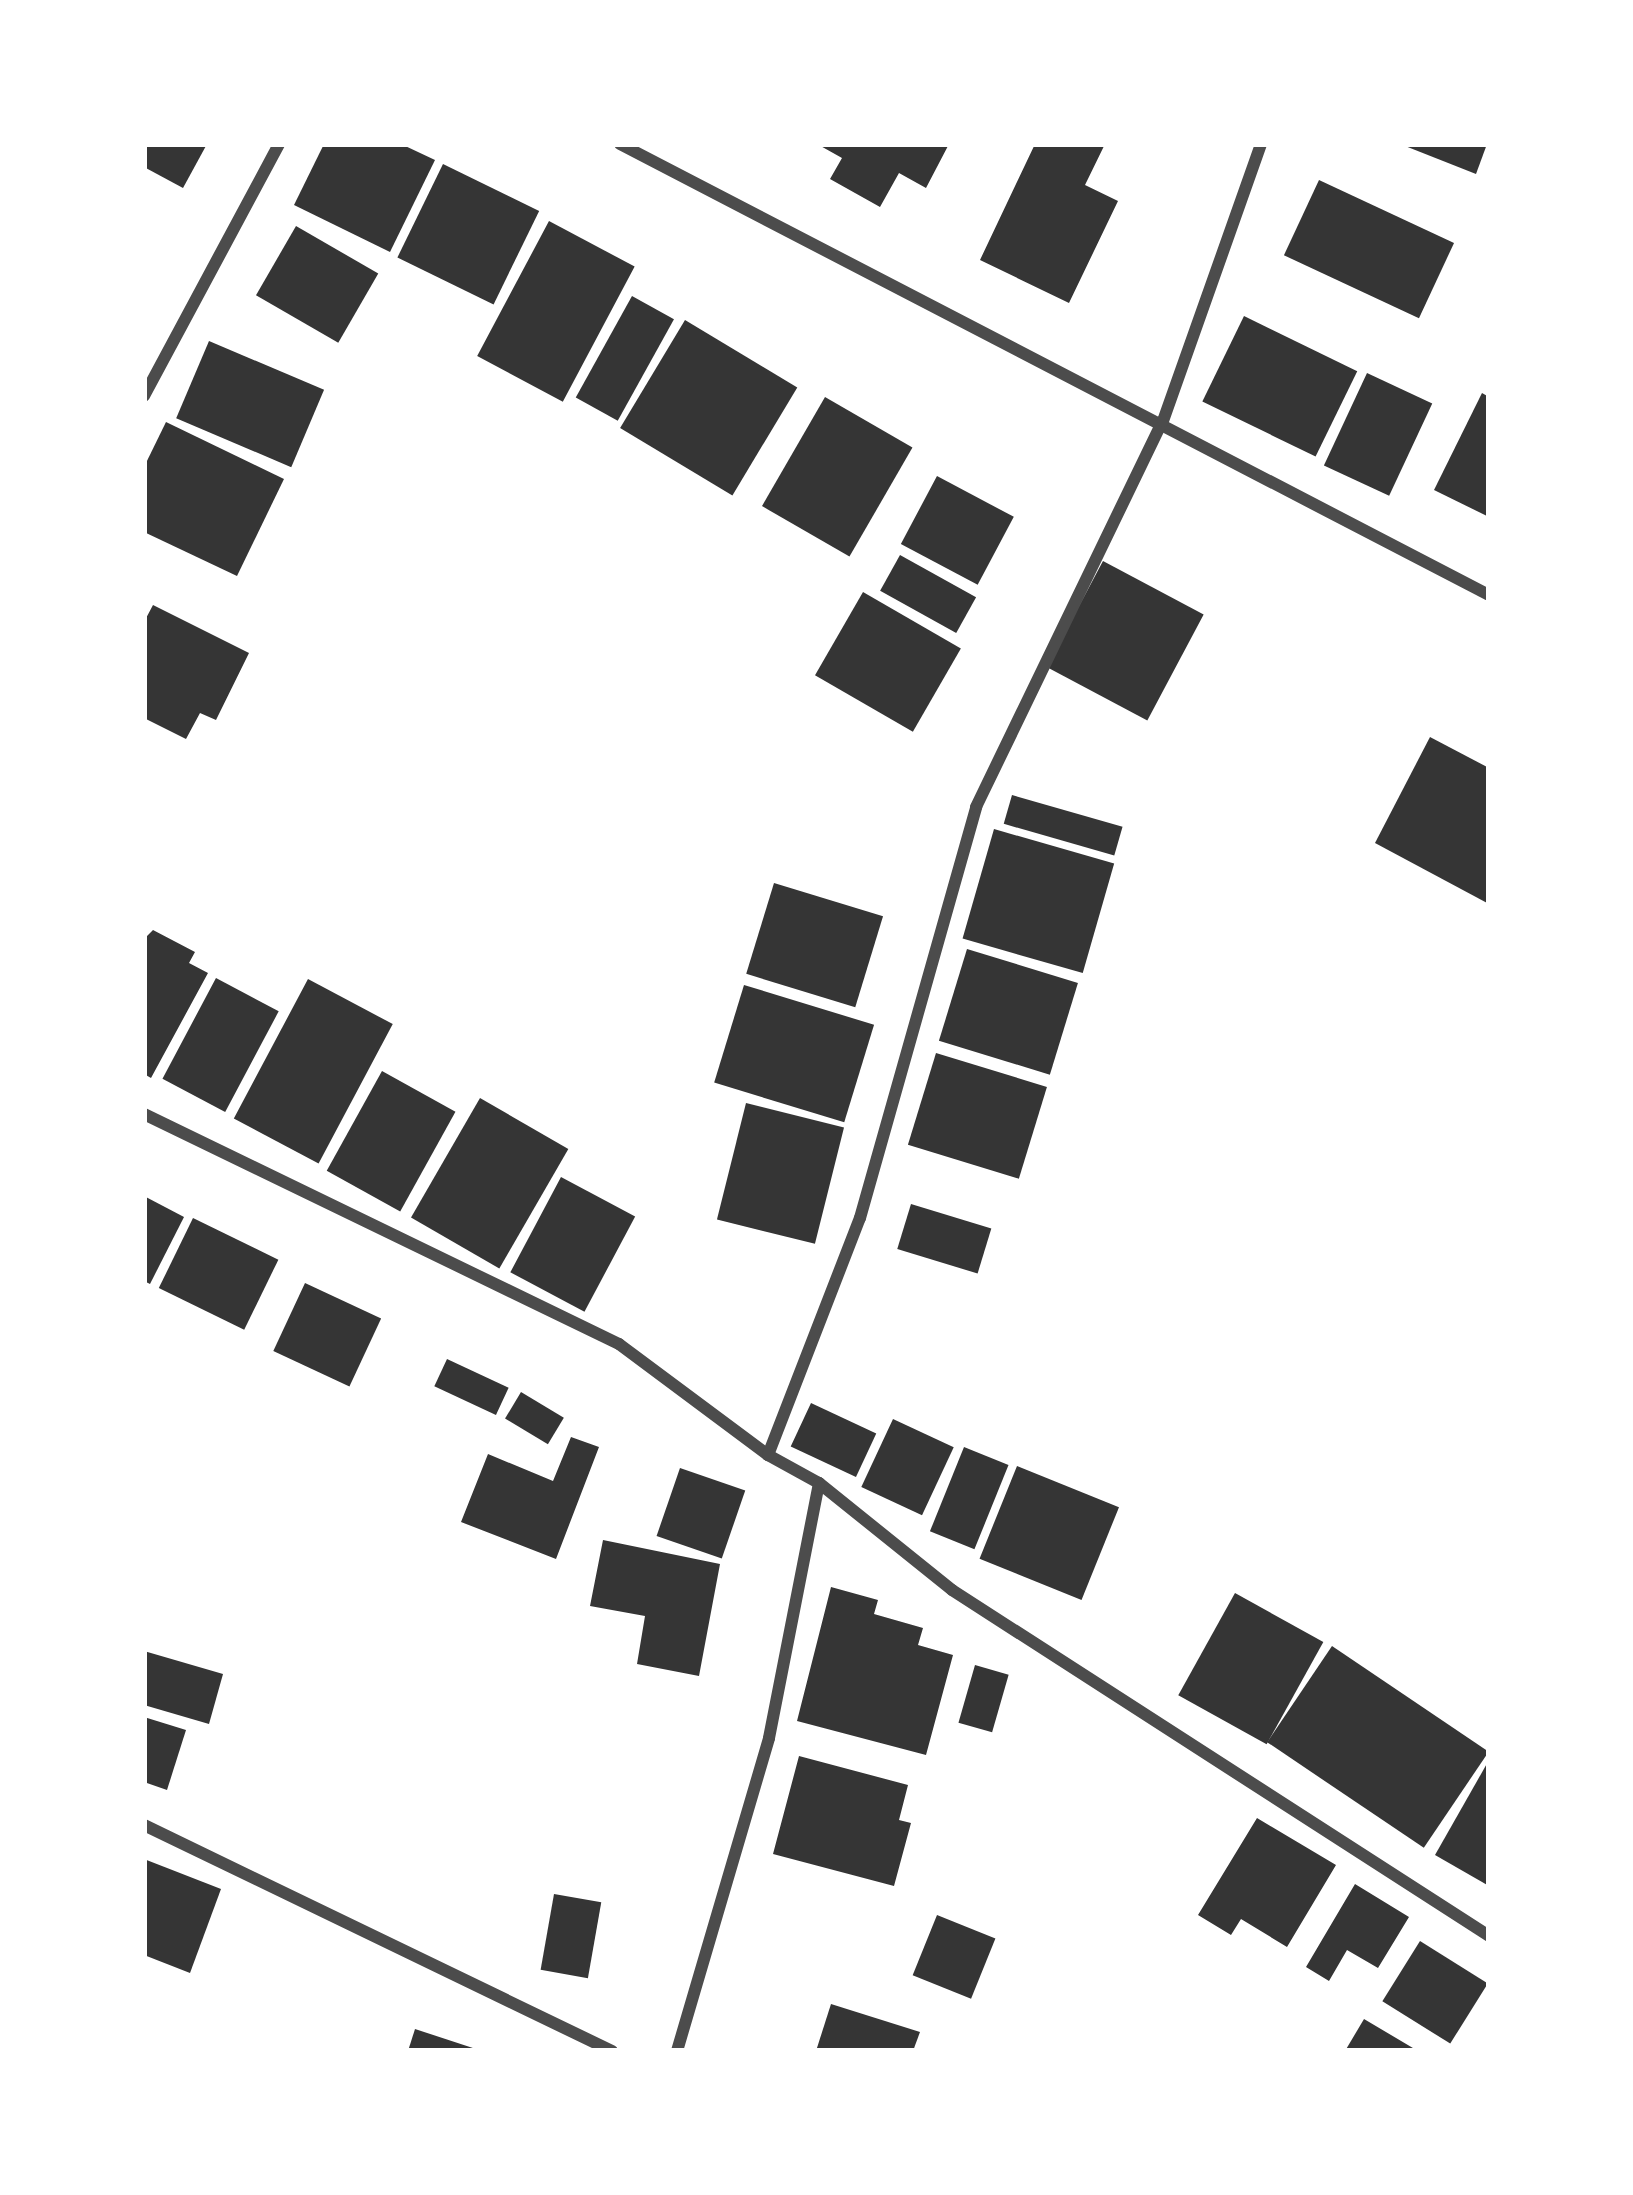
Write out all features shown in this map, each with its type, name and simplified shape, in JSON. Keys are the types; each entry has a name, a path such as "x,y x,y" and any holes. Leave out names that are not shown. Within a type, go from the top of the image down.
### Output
{"street":[{"path":"144,396 279,144"},
{"path":"620,144 1489,595"},
{"path":"768,1455 860,1219 976,806 1163,422 1261,144"},
{"path":"144,1114 620,1344 768,1455 819,1483 952,1590 1489,1936"},
{"path":"677,2051 769,1738 819,1483"},
{"path":"144,1825 612,2051"}],"building":[{"path":"144,144 207,144 183,188 144,167"},
{"path":"324,144 401,144 435,160 390,252 294,205"},
{"path":"817,144 949,144 926,188 899,173 880,207 830,179 842,158"},
{"path":"1035,144 1105,144 1085,185 1118,201 1069,303 980,260"},
{"path":"1400,144 1487,144 1476,174"},
{"path":"443,164 539,211 494,304 397,257"},
{"path":"1319,180 1454,243 1419,318 1284,255"},
{"path":"549,221 635,267 563,402 477,356"},
{"path":"296,226 378,274 338,343 256,295"},
{"path":"632,296 674,319 618,421 576,397"},
{"path":"1244,316 1357,371 1316,457 1202,401"},
{"path":"685,320 797,387 732,495 620,428"},
{"path":"209,341 324,390 291,467 176,418"},
{"path":"1367,373 1432,403 1389,496 1324,465"},
{"path":"1482,393 1489,397 1489,517 1434,490"},
{"path":"825,397 912,448 849,557 762,506"},
{"path":"166,422 284,479 237,576 144,532 144,467"},
{"path":"937,476 1014,517 978,585 901,544"},
{"path":"900,555 976,597 956,633 880,591"},
{"path":"1103,561 1204,615 1147,720 1047,667"},
{"path":"863,592 961,648 913,732 815,675"},
{"path":"153,605 249,653 216,720 200,713 186,739 144,718 144,622"},
{"path":"1430,737 1489,768 1489,904 1375,843"},
{"path":"1012,795 1123,827 1114,856 1004,824"},
{"path":"994,829 1114,863 1083,973 963,939"},
{"path":"774,883 883,916 855,1007 746,974"},
{"path":"153,930 195,952 189,963 208,973 151,1078 144,1074 144,939"},
{"path":"967,949 1078,983 1050,1075 939,1041"},
{"path":"216,978 279,1011 225,1112 162,1079"},
{"path":"308,979 393,1024 319,1164 234,1119"},
{"path":"744,985 874,1025 844,1122 714,1083"},
{"path":"936,1053 1047,1087 1019,1179 908,1145"},
{"path":"382,1071 455,1112 400,1211 327,1171"},
{"path":"480,1098 568,1149 499,1269 411,1218"},
{"path":"746,1103 844,1127 815,1244 717,1219"},
{"path":"561,1177 635,1216 584,1312 510,1272"},
{"path":"144,1196 184,1217 150,1284 144,1281"},
{"path":"911,1204 991,1229 978,1274 897,1249"},
{"path":"193,1218 278,1260 244,1330 159,1288"},
{"path":"305,1283 381,1318 349,1386 273,1351"},
{"path":"447,1359 509,1388 496,1415 434,1386"},
{"path":"521,1392 564,1418 548,1444 505,1419"},
{"path":"811,1403 876,1433 856,1477 791,1447"},
{"path":"893,1419 954,1447 922,1515 861,1487"},
{"path":"571,1437 599,1447 556,1559 461,1522 488,1454 553,1481"},
{"path":"964,1447 1009,1465 974,1549 930,1531"},
{"path":"1017,1466 1119,1507 1082,1600 980,1559"},
{"path":"680,1468 745,1490 722,1559 657,1536"},
{"path":"603,1540 720,1564 699,1676 637,1664 645,1616 590,1606"},
{"path":"831,1587 878,1600 874,1614 923,1628 918,1645 953,1655 926,1755 797,1721"},
{"path":"1235,1593 1323,1642 1267,1744 1178,1695"},
{"path":"1332,1646 1489,1752 1424,1848 1267,1742"},
{"path":"144,1651 223,1674 209,1724 144,1705"},
{"path":"975,1665 1009,1675 992,1732 958,1723"},
{"path":"144,1717 186,1730 167,1790 144,1782"},
{"path":"799,1756 908,1785 899,1820 911,1823 894,1886 773,1854"},
{"path":"1489,1760 1489,1886 1435,1855"},
{"path":"1257,1818 1336,1865 1287,1947 1241,1919 1231,1935 1198,1915"},
{"path":"144,1859 221,1889 190,1973 144,1955"},
{"path":"1355,1884 1409,1917 1378,1968 1347,1950 1329,1981 1306,1967"},
{"path":"554,1894 601,1902 588,1978 541,1970"},
{"path":"937,1915 995,1939 971,1999 913,1975"},
{"path":"1420,1941 1488,1983 1450,2044 1382,2001"},
{"path":"831,2004 920,2032 913,2051 816,2051"},
{"path":"1364,2019 1418,2051 1345,2051"},
{"path":"415,2029 479,2050 479,2051 408,2051"}]}
